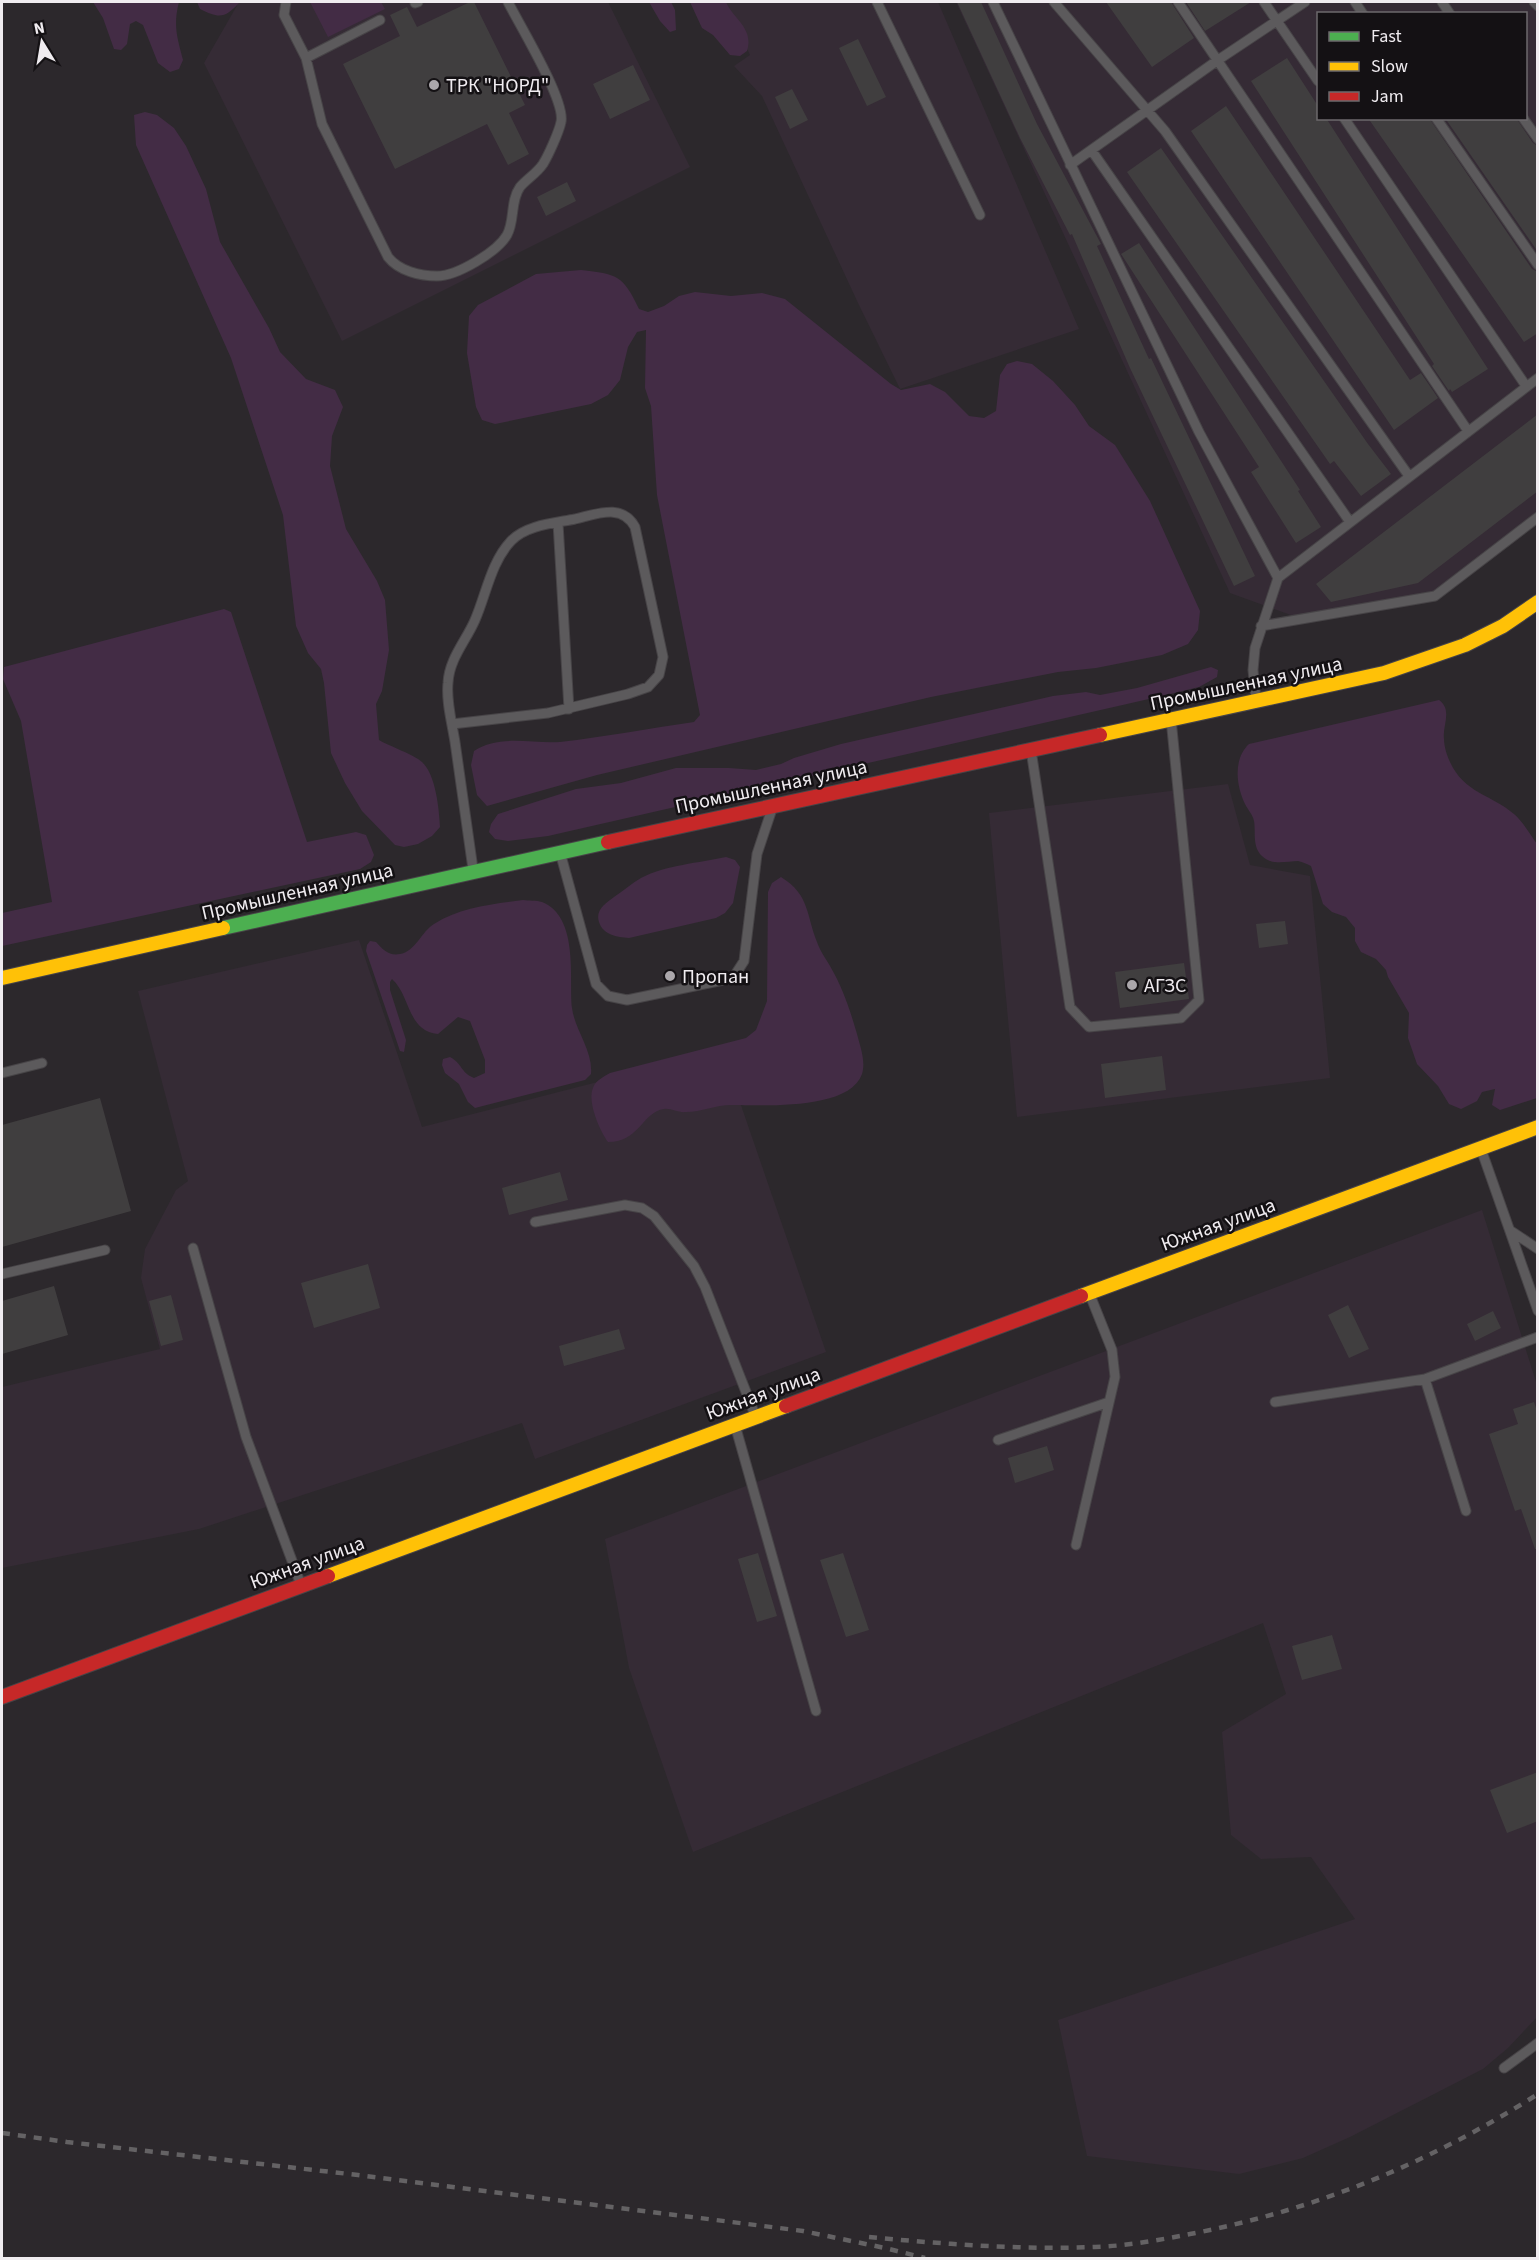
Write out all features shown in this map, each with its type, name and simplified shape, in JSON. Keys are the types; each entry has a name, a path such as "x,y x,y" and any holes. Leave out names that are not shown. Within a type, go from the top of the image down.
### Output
{"street":[{"name":"Промышленная улица","path":"2,978 473,871 1384,673 1465,645 1503,626 1538,602"},
{"name":"Южная улица","path":"2,1697 1538,1126"}],"lane":[{"path":"286,2 284,15 306,58 322,124 388,257 393,264 404,270 438,276 450,274 489,254 501,244 508,232 515,197 520,188 543,165 562,122 558,99 508,2"},
{"path":"876,2 980,215"},
{"path":"993,2 1198,432 1278,578"},
{"path":"1054,2 1165,131 1409,476"},
{"path":"1178,2 1468,431"},
{"path":"1264,2 1317,80"},
{"path":"1070,165 1276,19 1305,2"},
{"path":"1534,2 1538,6"},
{"path":"306,58 380,20"},
{"path":"1345,120 1526,386"},
{"path":"1437,120 1538,265"},
{"path":"1524,120 1538,139"},
{"path":"1092,151 1350,522"},
{"path":"1256,701 1253,670 1255,648 1278,578 1538,378"},
{"path":"452,724 569,709 648,687 659,675 663,657 635,527 630,518 622,512 610,511 525,532 511,541 498,562 475,621 452,664 447,683 452,724 473,871"},
{"path":"1261,626 1435,596 1538,517"},
{"path":"558,523 569,709"},
{"path":"1031,750 1070,1007 1089,1027 1181,1018 1199,1000 1171,719"},
{"path":"560,852 596,984 608,996 627,1000 721,981 733,978 744,961 757,854 774,806"},
{"path":"2,1073 42,1063"},
{"path":"1481,1148 1538,1311"},
{"path":"535,1222 625,1205 642,1208 654,1216 694,1266 705,1287 755,1417"},
{"path":"1511,1231 1538,1249"},
{"path":"193,1248 246,1437 301,1585"},
{"path":"2,1274 105,1250"},
{"path":"1076,1545 1115,1377 1112,1350 1090,1293"},
{"path":"1275,1402 1425,1379 1538,1337"},
{"path":"1425,1379 1466,1511"},
{"path":"998,1440 1109,1402"},
{"path":"735,1424 816,1711"},
{"path":"1504,2068 1538,2043"}],"shaded area":[{"path":"93,2 179,2 176,31 183,60 179,69 170,72 158,63 143,25 136,21 130,24 127,44 121,50 114,49 103,18"},
{"path":"197,2 240,2 226,14 217,15 200,9"},
{"path":"239,2 608,2 690,167 342,341 204,63"},
{"path":"310,2 381,2 385,9 328,37"},
{"path":"649,2 671,2 675,10 676,30 670,32 660,21"},
{"path":"690,2 726,2 746,30 747,51 740,56 730,55 713,35 702,28"},
{"path":"726,2 938,2 1079,329 900,389 762,96 734,66 750,55"},
{"path":"956,2 1537,2 1537,523 1437,600 1310,622 1230,593"},
{"path":"145,112 157,115 174,128 186,146 206,189 220,242 269,328 280,352 306,379 335,390 343,407 332,436 330,466 346,529 377,581 385,600 389,650 382,691 376,704 379,740 422,762 431,775 438,802 440,827 432,836 418,844 404,847 395,845 362,811 331,753 321,669 308,653 296,626 283,515 231,358 136,145 134,115"},
{"path":"581,270 618,278 628,289 639,309 648,312 664,306 679,296 695,292 731,296 762,293 785,299 891,384 901,390 930,384 945,392 969,416 984,418 996,411 1000,375 1007,364 1017,361 1032,364 1053,381 1075,405 1089,426 1115,445 1150,501 1200,611 1198,630 1188,644 1162,655 1096,668 1058,672 931,697 597,775 487,806 477,795 471,765 474,751 484,746 505,741 560,742 594,738 694,722 700,715 657,495 651,406 645,388 646,330 637,332 628,347 620,380 608,395 591,404 495,424 482,420 476,407 467,353 469,316 478,305 536,274"},
{"path":"224,609 231,612 307,842 356,832 366,835 374,855 371,862 360,869 2,946 2,913 52,902 21,721 3,679 4,667"},
{"path":"1211,667 1218,670 1217,677 1199,687 1162,696 548,836 508,841 495,839 489,832 498,814 576,789 621,783 676,768 756,770 841,744 1053,696 1086,692 1100,695 1137,688"},
{"path":"1439,700 1446,713 1445,748 1456,772 1471,787 1514,814 1537,844 1537,1098 1500,1110 1492,1105 1495,1089 1482,1092 1477,1101 1461,1109 1449,1104 1438,1086 1417,1064 1408,1038 1409,1013 1386,970 1376,959 1361,952 1355,941 1355,928 1346,917 1332,912 1323,904 1311,866 1298,861 1270,861 1262,856 1256,844 1255,825 1242,797 1238,781 1240,757 1249,744"},
{"path":"1228,784 1250,865 1310,876 1330,1078 1017,1117 989,813"},
{"path":"726,857 735,860 740,867 733,903 725,913 716,918 629,938 611,935 601,926 598,918 602,907 641,878 672,867"},
{"path":"781,877 802,898 818,945 842,991 861,1049 862,1074 854,1086 823,1100 782,1105 725,1105 692,1112 664,1109 650,1115 627,1137 619,1141 608,1142 598,1124 592,1101 593,1088 600,1079 610,1073 746,1038 756,1030 767,1001 768,892 772,883"},
{"path":"523,900 542,902 554,910 562,921 570,949 572,1008 587,1049 591,1074 585,1080 475,1108 468,1102 459,1084 445,1073 442,1065 443,1059 450,1057 474,1078 485,1073 485,1060 470,1021 458,1017 438,1034 420,1027 410,1012 403,994 392,979 390,990 406,1040 404,1052 400,1051 366,951 367,945 370,941 376,942 386,952 400,954 410,949 430,927 444,918 477,907"},
{"path":"359,940 422,1127 722,1050 826,1352 535,1459 522,1423 199,1529 2,1568 2,1387 160,1349 141,1278 145,1249 176,1190 188,1181 138,991"},
{"path":"1482,1210 1537,1385 1537,2017 1508,2048 1483,2069 1350,2137 1303,2158 1239,2174 1087,2156 1058,2020 1355,1919 1311,1857 1261,1859 1231,1835 1222,1732 1286,1694 1263,1623 693,1852 629,1668 605,1539"}],"building":[{"name":"ТРК \"НОРД\"","path":"474,2 525,105 509,113 529,154 508,165 487,124 395,169 343,64 400,36 390,15 407,7 417,27"},
{"path":"957,2 981,2 1037,124 1101,244 1097,246 1149,359 1151,358 1255,576 1234,586 1130,368 1072,234 1070,235 1020,138"},
{"path":"1106,2 1171,2 1194,38 1152,67"},
{"path":"1186,2 1251,2 1205,31"},
{"path":"858,39 886,97 867,106 839,48"},
{"path":"1287,58 1317,104 1317,120 1327,120 1488,369 1452,392 1450,389 1449,391 1432,366 1434,364 1251,81"},
{"path":"633,65 650,100 610,119 593,84"},
{"path":"792,89 808,120 790,129 775,97"},
{"path":"1226,106 1410,380 1421,373 1438,398 1394,430 1191,131"},
{"path":"1369,120 1430,120 1532,269 1538,272 1538,333 1524,342"},
{"path":"1446,120 1517,120 1533,143 1538,146 1538,252"},
{"path":"1161,148 1391,474 1361,496 1334,461 1330,464 1127,172"},
{"path":"567,182 576,201 546,216 537,197"},
{"path":"1139,243 1300,490 1298,491 1321,527 1296,543 1251,472 1259,467 1121,254"},
{"path":"1538,414 1538,491 1418,583 1331,602 1316,584"},
{"path":"1285,921 1288,944 1259,948 1256,924"},
{"path":"1184,963 1189,999 1120,1008 1115,972"},
{"path":"1162,1056 1166,1090 1105,1098 1101,1064"},
{"path":"100,1098 131,1211 2,1247 2,1125"},
{"path":"560,1172 568,1200 509,1215 502,1188"},
{"path":"368,1264 380,1308 314,1328 301,1283"},
{"path":"54,1286 68,1335 2,1354 2,1301"},
{"path":"171,1295 183,1340 161,1346 149,1301"},
{"path":"1348,1305 1369,1349 1349,1358 1328,1315"},
{"path":"1493,1311 1501,1328 1475,1341 1467,1324"},
{"path":"619,1329 625,1349 564,1366 559,1346"},
{"path":"1534,1402 1537,1411 1538,1549 1535,1549 1521,1509 1515,1511 1489,1434 1518,1424 1513,1409"},
{"path":"1047,1446 1054,1470 1015,1483 1008,1458"},
{"path":"758,1553 777,1616 757,1622 738,1559"},
{"path":"843,1553 869,1630 846,1637 820,1560"},
{"path":"1332,1635 1342,1669 1302,1680 1292,1646"},
{"path":"1538,1772 1538,1821 1507,1833 1490,1790"}],"railway":[{"path":"869,2237 982,2246 1067,2248 1155,2240 1237,2224 1282,2212 1370,2181 1455,2142 1538,2094"},
{"path":"2,2133 803,2231 925,2258"}],"traffic: fast":[{"path":"223,928 608,842"}],"traffic: slow":[{"path":"1100,735 1384,673 1465,645 1503,626 1538,602"},
{"path":"2,978 223,928"},
{"path":"1081,1296 1538,1127"},
{"path":"328,1576 786,1406"}],"traffic: jam":[{"path":"608,842 1100,735"},
{"path":"786,1406 1081,1296"},
{"path":"2,1697 328,1576"}],"place":[{"name":"ТРК \"НОРД\"","path":"434,85"},
{"name":"Пропан","path":"670,976"},
{"name":"АГЗС","path":"1132,985"}]}
